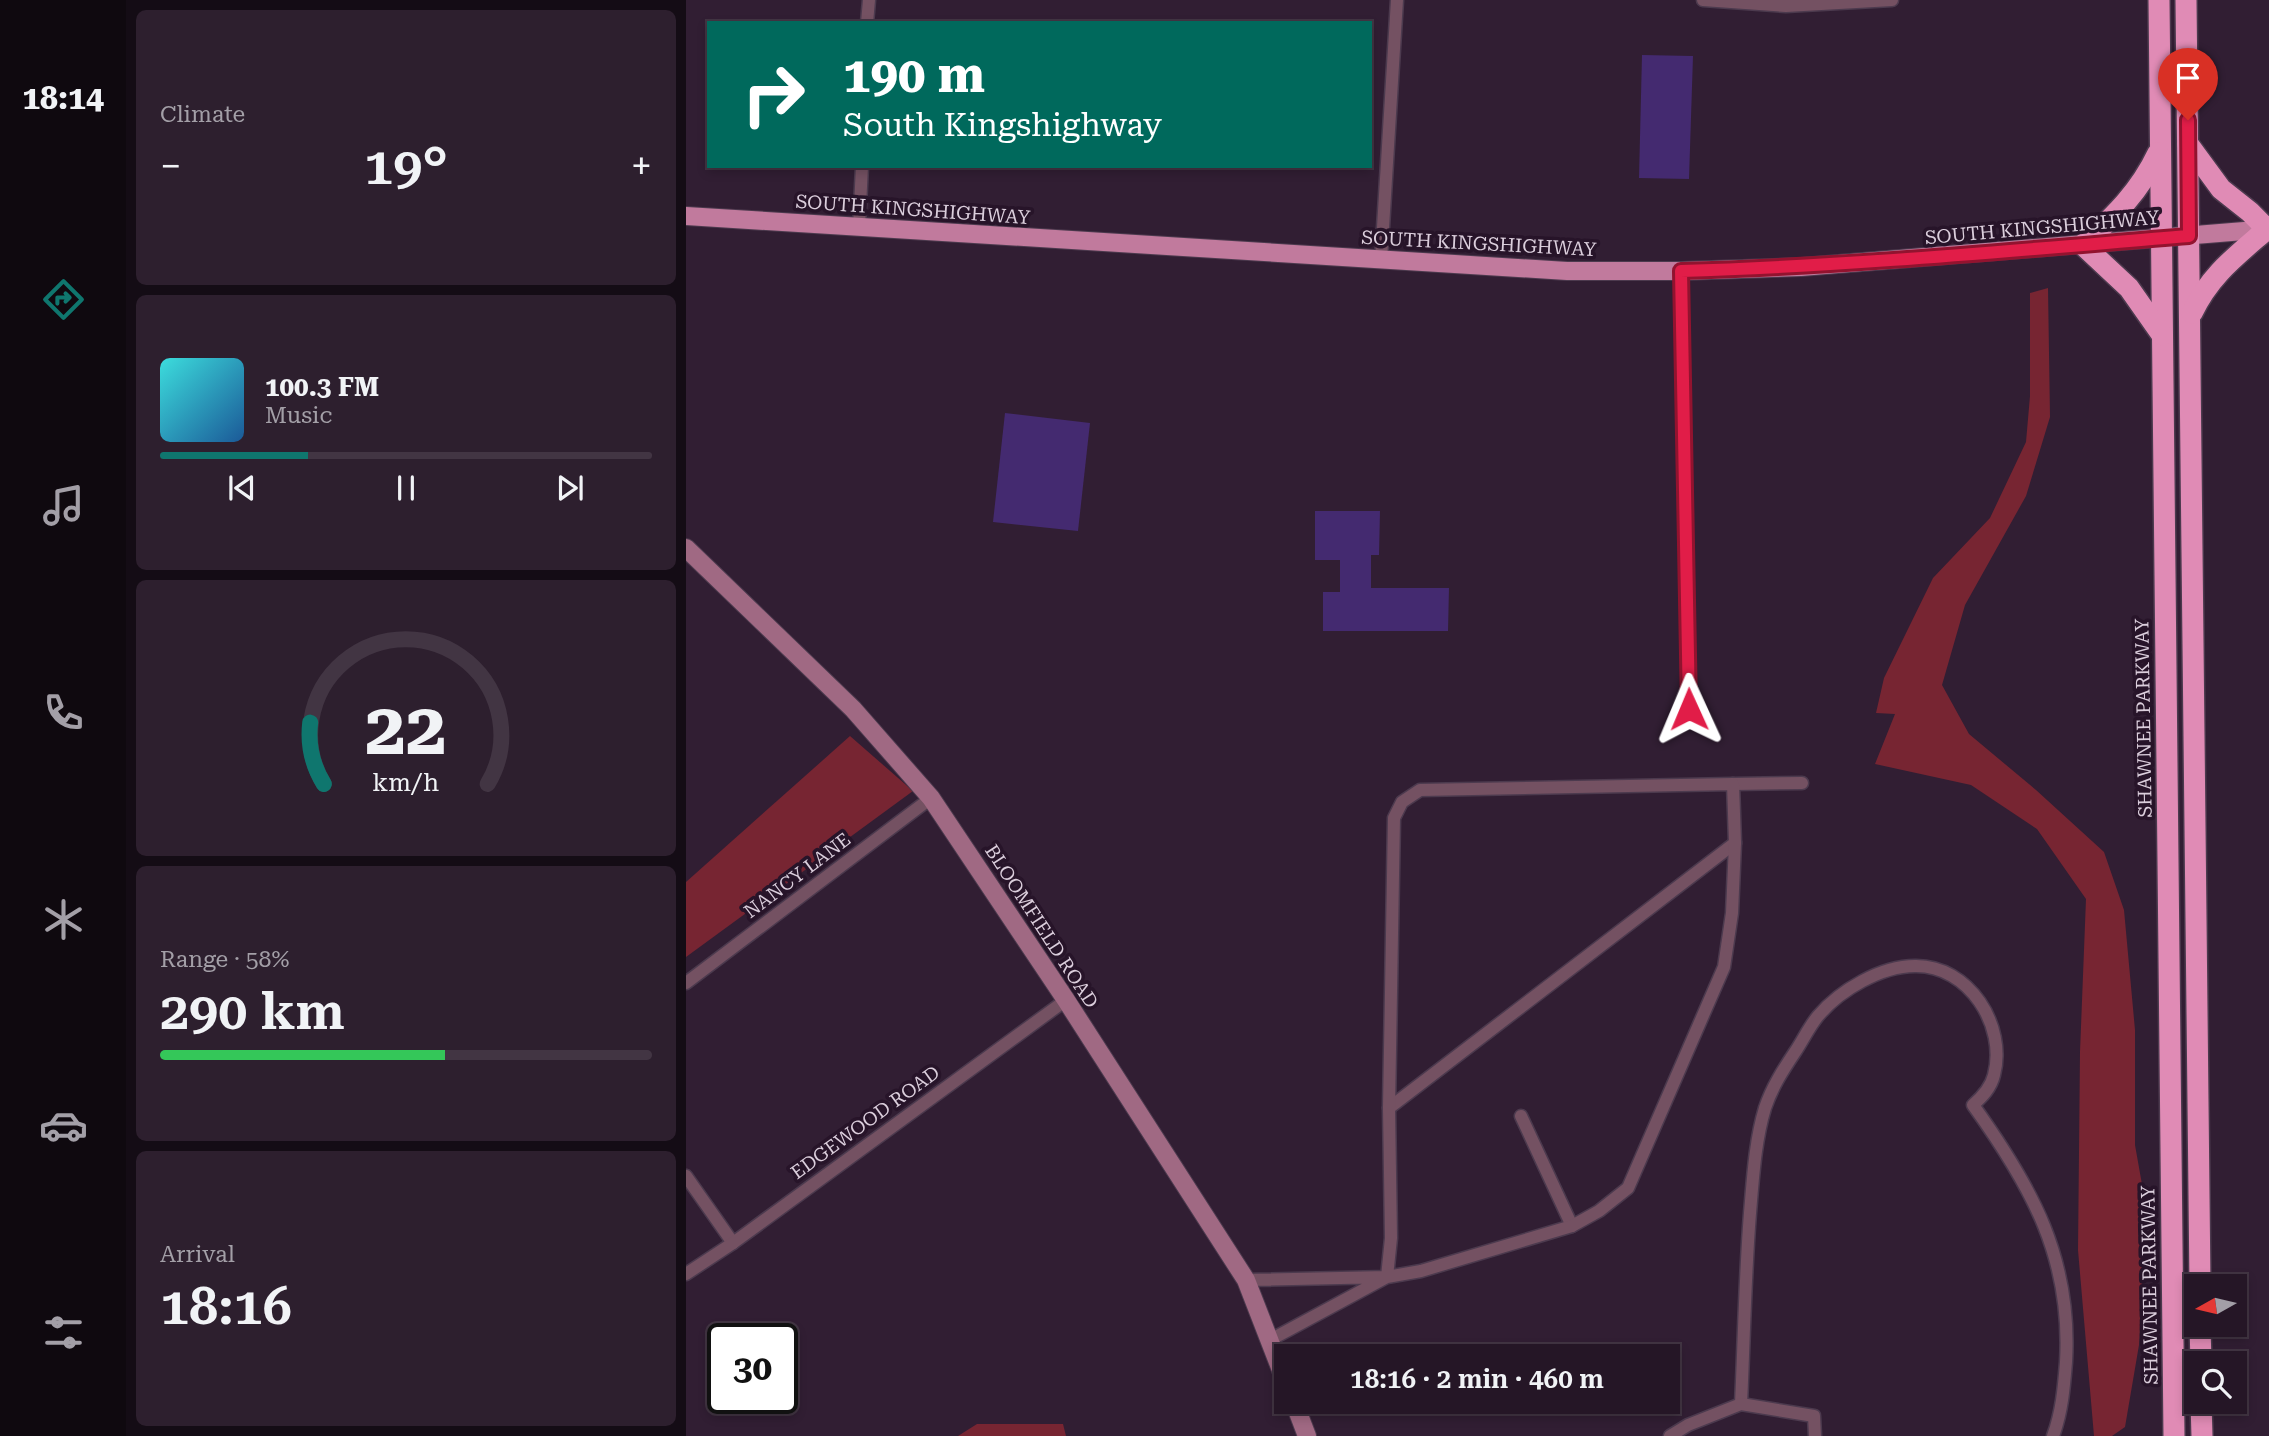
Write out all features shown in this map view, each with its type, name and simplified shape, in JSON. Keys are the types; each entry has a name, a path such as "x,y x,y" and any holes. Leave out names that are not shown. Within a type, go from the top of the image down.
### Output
{"highway":[{"name":"SHAWNEE PARKWAY","path":"2159,0 2174,1436"},
{"path":"2186,0 2200,1274"},
{"path":"2188,144 2221,189 2268,229 2218,272 2202,292 2190,318"},
{"path":"2161,148 2147,176 2130,200 2082,245 2129,288 2162,335"},
{"path":"2201,1414 2202,1436"}],"main road":[{"name":"SOUTH KINGSHIGHWAY","path":"686,216 1567,271 1801,267 2268,229"}],"street":[{"path":"867,21 869,0"},
{"path":"1381,260 1397,0"},
{"path":"1703,0 1786,6 1892,0"},
{"path":"859,227 862,168"},
{"path":"1681,271 1689,709"},
{"name":"BLOOMFIELD ROAD","path":"686,548 853,709 931,798 1066,1000 1246,1280 1274,1351"},
{"path":"1387,1277 1391,1240 1389,1108 1394,818 1402,802 1420,790 1801,783"},
{"path":"1246,1280 1387,1277 1421,1271 1572,1226 1599,1211 1628,1188 1724,967 1732,913 1733,784"},
{"name":"NANCY LANE","path":"686,983 931,798"},
{"path":"1389,1108 1734,843"},
{"path":"1741,1404 1753,1176 1765,1109 1776,1080 1819,1015 1848,990 1890,970 1916,966 1935,969 1954,977 1975,995 1993,1025 1997,1048 1994,1076 1986,1092 1973,1105 2025,1183 2047,1230 2063,1284 2067,1339 2064,1389 2053,1436"},
{"name":"EDGEWOOD ROAD","path":"686,1274 733,1243 1066,1000"},
{"path":"1521,1116 1572,1226"},
{"path":"686,1176 733,1243"},
{"path":"1270,1340 1387,1277"},
{"path":"1670,1436 1688,1425 1741,1404 1814,1416 1815,1436"},
{"path":"1299,1414 1307,1436"}],"shaded area":[{"path":"2048,288 2050,417 2026,496 1965,605 1942,685 1969,734 2104,852 2124,910 2135,1030 2135,1145 2146,1207 2139,1345 2125,1427 2112,1436 2094,1436 2078,1250 2080,1052 2086,899 2037,829 1971,785 1875,764 1895,714 1876,713 1884,678 1933,578 1990,518 2026,442 2030,396 2030,293"},
{"path":"850,736 913,791 686,957 686,882"},
{"path":"977,1424 1063,1424 1066,1436 958,1436"}],"building":[{"path":"1642,55 1693,56 1689,179 1639,178"},
{"path":"1005,413 1090,423 1078,531 993,522"},
{"path":"1315,511 1380,511 1379,555 1371,555 1371,588 1449,588 1448,631 1323,631 1323,592 1340,592 1340,560 1315,560"}],"route":[{"path":"1689,709 1681,271 1904,260 2189,236 2188,120"}]}
